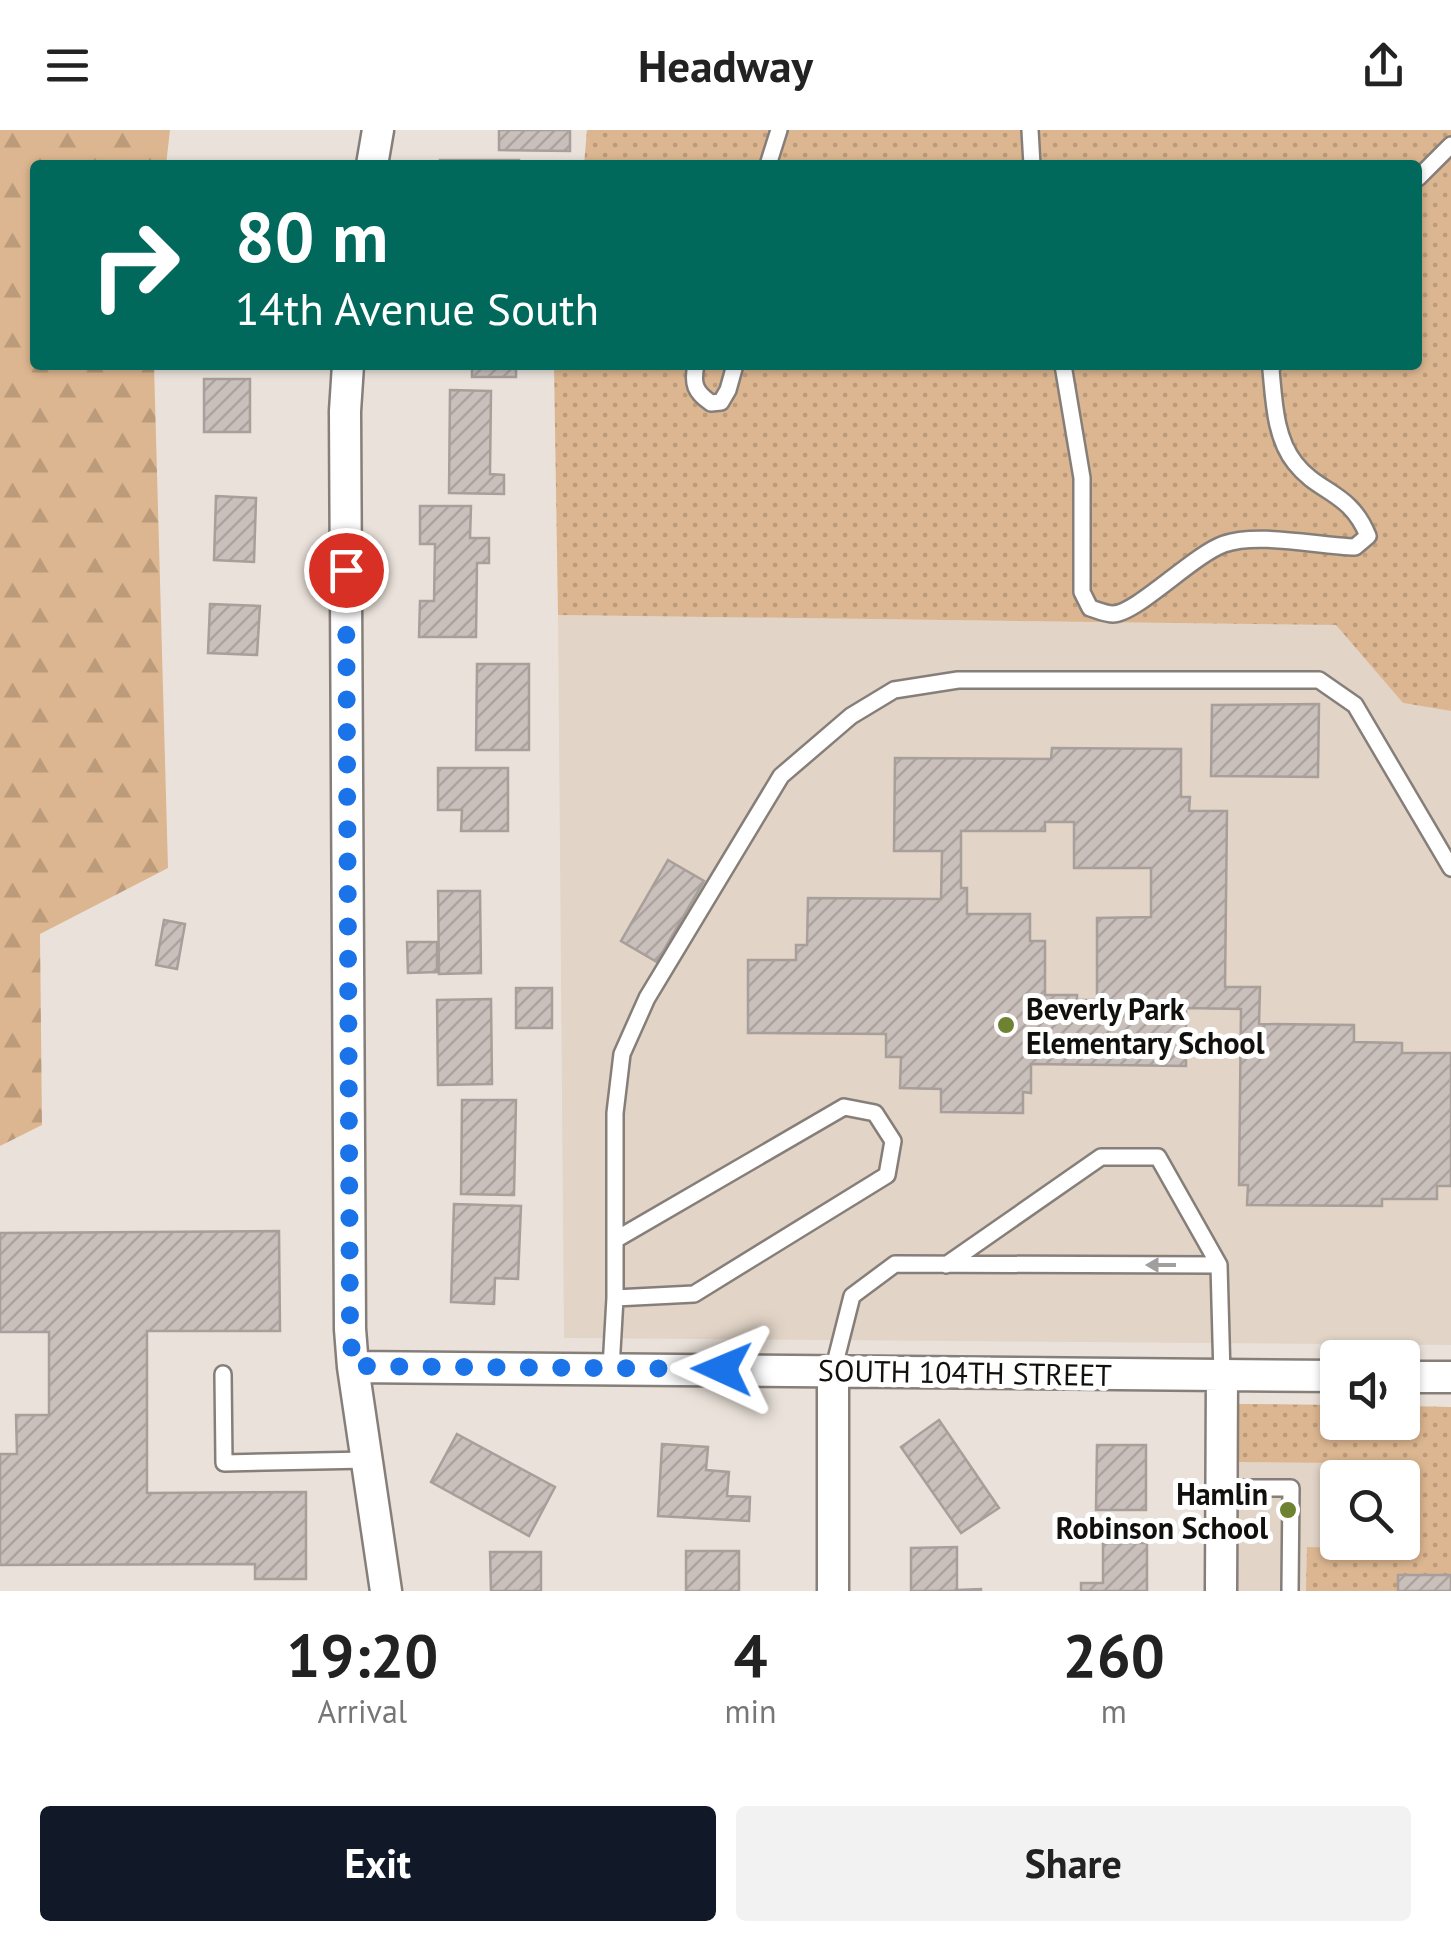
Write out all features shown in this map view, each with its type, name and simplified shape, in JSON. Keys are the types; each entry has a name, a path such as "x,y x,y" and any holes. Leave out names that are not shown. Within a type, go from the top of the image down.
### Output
{"street":[{"path":"373,160 378,130"},
{"path":"348,370 344,411 350,1309 353,1366 386,1591"},
{"name":"SOUTH 104TH STREET","path":"353,1366 1320,1376"},
{"path":"833,1371 833,1591"},
{"path":"1221,1591 1222,1375"},
{"path":"1420,1377 1451,1377"}],"lane":[{"path":"770,160 779,130"},
{"path":"1030,130 1032,160"},
{"path":"1422,174 1451,144"},
{"path":"696,370 694,386 711,403 721,402 734,370"},
{"path":"1064,370 1082,478 1082,592 1090,608 1112,614 1131,610 1172,576 1224,544 1254,540 1355,546 1368,536 1361,519 1346,501 1296,465 1283,443 1271,370"},
{"path":"611,1368 615,1113 622,1054 646,998 780,776 851,716 894,690 958,680 1319,680 1355,705 1451,868"},
{"path":"615,1240 844,1107 875,1113 893,1141 887,1175 694,1294 615,1298"},
{"path":"946,1265 1102,1156 1158,1156 1219,1265 1222,1375"},
{"path":"833,1371 852,1296 894,1264 1219,1265"},
{"path":"223,1374 224,1463 367,1460"},
{"path":"1221,1488 1291,1488 1290,1591"}],"shaded area":[{"name":"Beverly Park Elementary School","path":"558,615 1336,625 1403,703 1451,711 1451,1345 1420,1345 1420,1340 1320,1340 1320,1344 564,1338"},
{"name":"Hamlin Robinson School","path":"1239,1404 1320,1405 1320,1440 1420,1440 1420,1406 1451,1407 1451,1591 1238,1591"}],"green space":[{"path":"0,130 170,130 167,160 30,160 30,370 154,370 168,868 40,934 42,1125 0,1146"},
{"path":"587,130 1451,130 1451,711 1403,703 1336,625 558,615 554,370 1422,370 1422,160 584,160"},
{"path":"1239,1404 1320,1405 1320,1440 1420,1440 1420,1406 1451,1407 1451,1591 1306,1591 1307,1547 1320,1547 1320,1560 1420,1560 1420,1460 1239,1462"}],"building":[{"path":"499,130 570,130 570,151 499,150"},
{"path":"472,370 516,370 516,377 472,377"},
{"path":"204,379 250,379 250,432 204,432"},
{"path":"450,390 491,391 490,474 504,475 504,494 449,493"},
{"path":"216,496 256,498 254,562 214,560"},
{"path":"420,506 471,506 470,538 489,538 489,563 477,563 476,637 419,637 420,601 434,601 435,544 420,544"},
{"path":"210,604 260,606 257,655 208,653"},
{"path":"477,664 529,664 529,750 476,750"},
{"path":"1319,704 1318,777 1211,776 1212,705"},
{"path":"1052,748 1181,749 1181,797 1190,797 1189,811 1227,811 1225,987 1260,987 1259,1024 1354,1025 1354,1042 1402,1043 1402,1053 1451,1053 1451,1186 1437,1186 1437,1199 1382,1199 1382,1206 1247,1205 1248,1185 1239,1185 1241,1009 1186,1008 1186,1066 1031,1064 1031,1093 1023,1092 1023,1113 941,1112 941,1089 900,1088 901,1057 886,1057 886,1034 748,1033 748,960 796,960 796,945 807,945 808,898 941,899 942,851 894,851 895,758 1051,759","holes":["1045,822 1074,822 1074,868 1151,868 1151,917 1097,918 1097,1000 1077,1000 1077,995 1045,995 1045,941 1030,941 1030,914 967,914 967,888 961,888 961,831 1045,831"]},
{"path":"438,768 508,768 508,831 461,831 462,810 438,810"},
{"path":"668,860 704,881 657,962 621,941"},
{"path":"438,891 480,891 481,973 439,974"},
{"path":"164,920 185,924 177,969 156,965"},
{"path":"407,942 437,942 437,972 408,973"},
{"path":"516,988 552,988 552,1028 516,1028"},
{"path":"491,999 492,1084 438,1085 437,1000"},
{"path":"462,1100 516,1100 514,1195 461,1194"},
{"path":"454,1204 521,1206 518,1279 495,1278 494,1304 451,1302"},
{"path":"279,1231 280,1331 147,1331 147,1493 306,1492 306,1579 255,1579 255,1564 0,1565 0,1454 17,1454 16,1415 49,1415 49,1332 0,1332 0,1233"},
{"path":"939,1420 999,1508 961,1533 901,1447"},
{"path":"457,1434 555,1487 529,1536 431,1482"},
{"path":"662,1444 708,1447 706,1470 729,1472 727,1496 750,1497 749,1521 658,1516"},
{"path":"1097,1445 1146,1445 1146,1510 1096,1510"},
{"path":"1103,1543 1147,1543 1147,1591 1081,1591 1081,1583 1103,1583"},
{"path":"957,1547 957,1590 981,1591 911,1591 911,1548"},
{"path":"686,1551 739,1551 739,1591 686,1591"},
{"path":"490,1552 541,1552 541,1591 491,1591"},
{"path":"1398,1575 1451,1575 1451,1591 1398,1591"}],"place":[{"name":"Beverly Park Elementary School","path":"1006,1025"},
{"name":"Hamlin Robinson School","path":"1288,1510"}],"route":[{"path":"346,570 353,1366 722,1369"}]}
